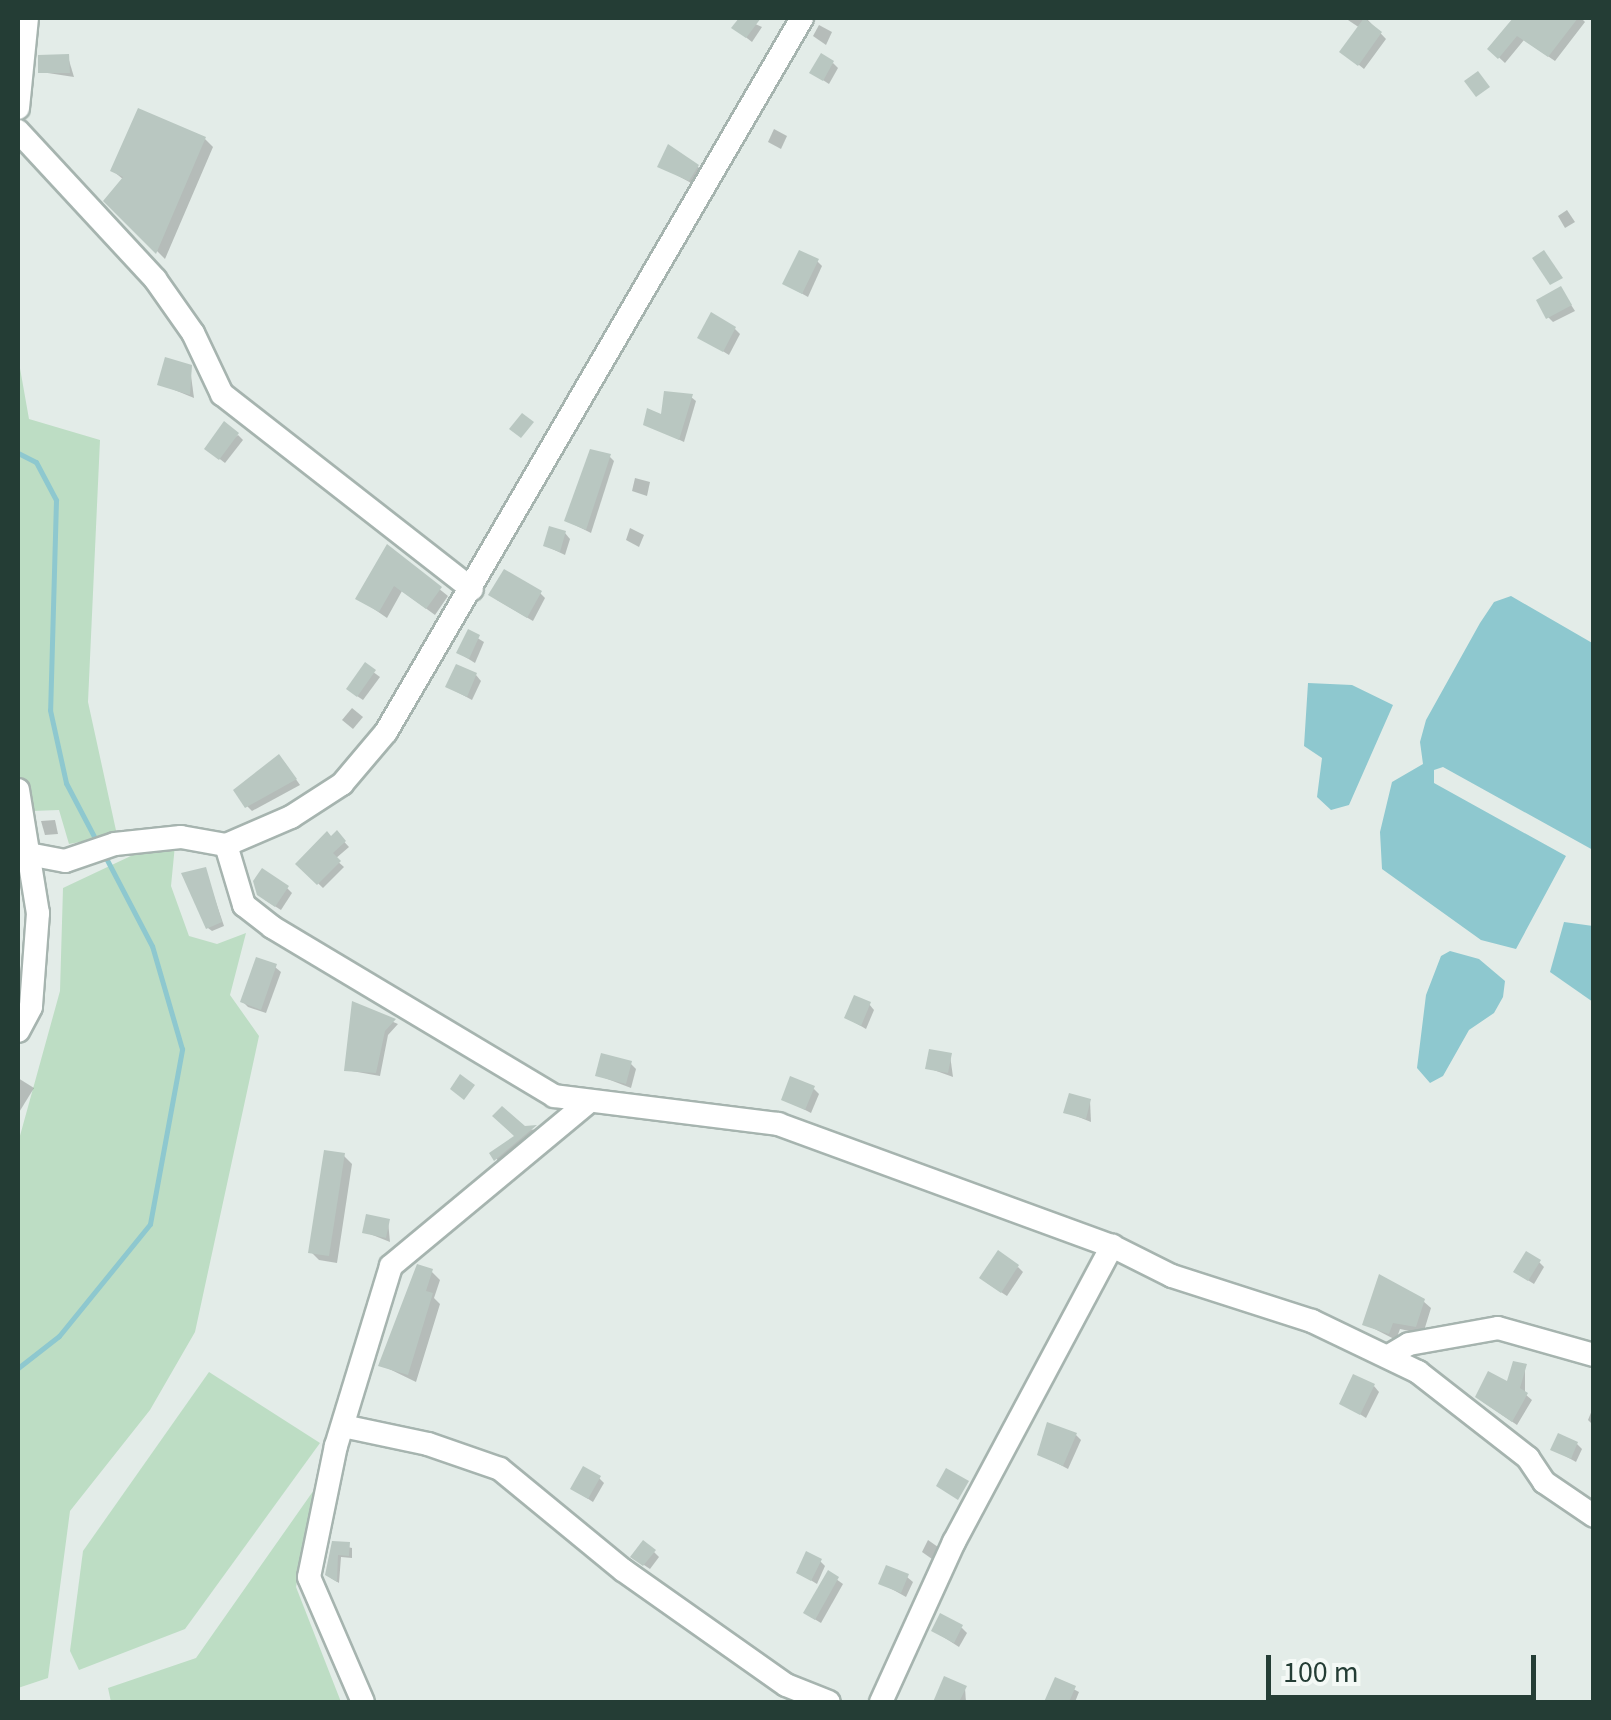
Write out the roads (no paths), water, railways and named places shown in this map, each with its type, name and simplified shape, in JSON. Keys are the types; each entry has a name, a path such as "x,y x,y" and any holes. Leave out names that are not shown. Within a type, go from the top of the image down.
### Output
{"street":[{"path":"18,108 27,18"},
{"path":"24,853 65,861 115,844 181,837 226,846 291,817 342,784 386,732 472,589 802,18"},
{"path":"18,131 155,279 192,333 222,394 472,589"},
{"path":"18,790 38,967 31,1008 18,1031"},
{"path":"226,846 244,905 272,926 554,1096 778,1124 1112,1246 1172,1276 1237,1292 1389,1356 1466,1407 1528,1458 1544,1482 1594,1516"},
{"path":"363,1702 308,1577 342,1426 391,1266 587,1102"},
{"path":"881,1702 954,1542 1112,1246"},
{"path":"1389,1356 1409,1344 1498,1328 1594,1355"},
{"path":"342,1426 500,1469 623,1570 786,1685 829,1702"}],"water":[{"path":"1511,596 1594,644 1593,850 1443,767 1434,770 1434,783 1566,856 1516,949 1481,940 1382,869 1380,832 1392,782 1423,764 1420,742 1426,720 1494,602"},
{"path":"1308,683 1352,685 1393,705 1349,805 1331,810 1317,797 1322,758 1304,746"},
{"path":"1564,922 1593,926 1593,1002 1550,972"},
{"path":"1450,951 1479,959 1505,981 1503,997 1494,1013 1469,1030 1443,1076 1430,1083 1417,1068 1426,995 1441,956"}],"waterway":[{"path":"18,453 36,462 56,500 50,710 66,783 98,844"},
{"path":"18,1368 59,1336 150,1224 182,1049 152,946 104,854"}]}
